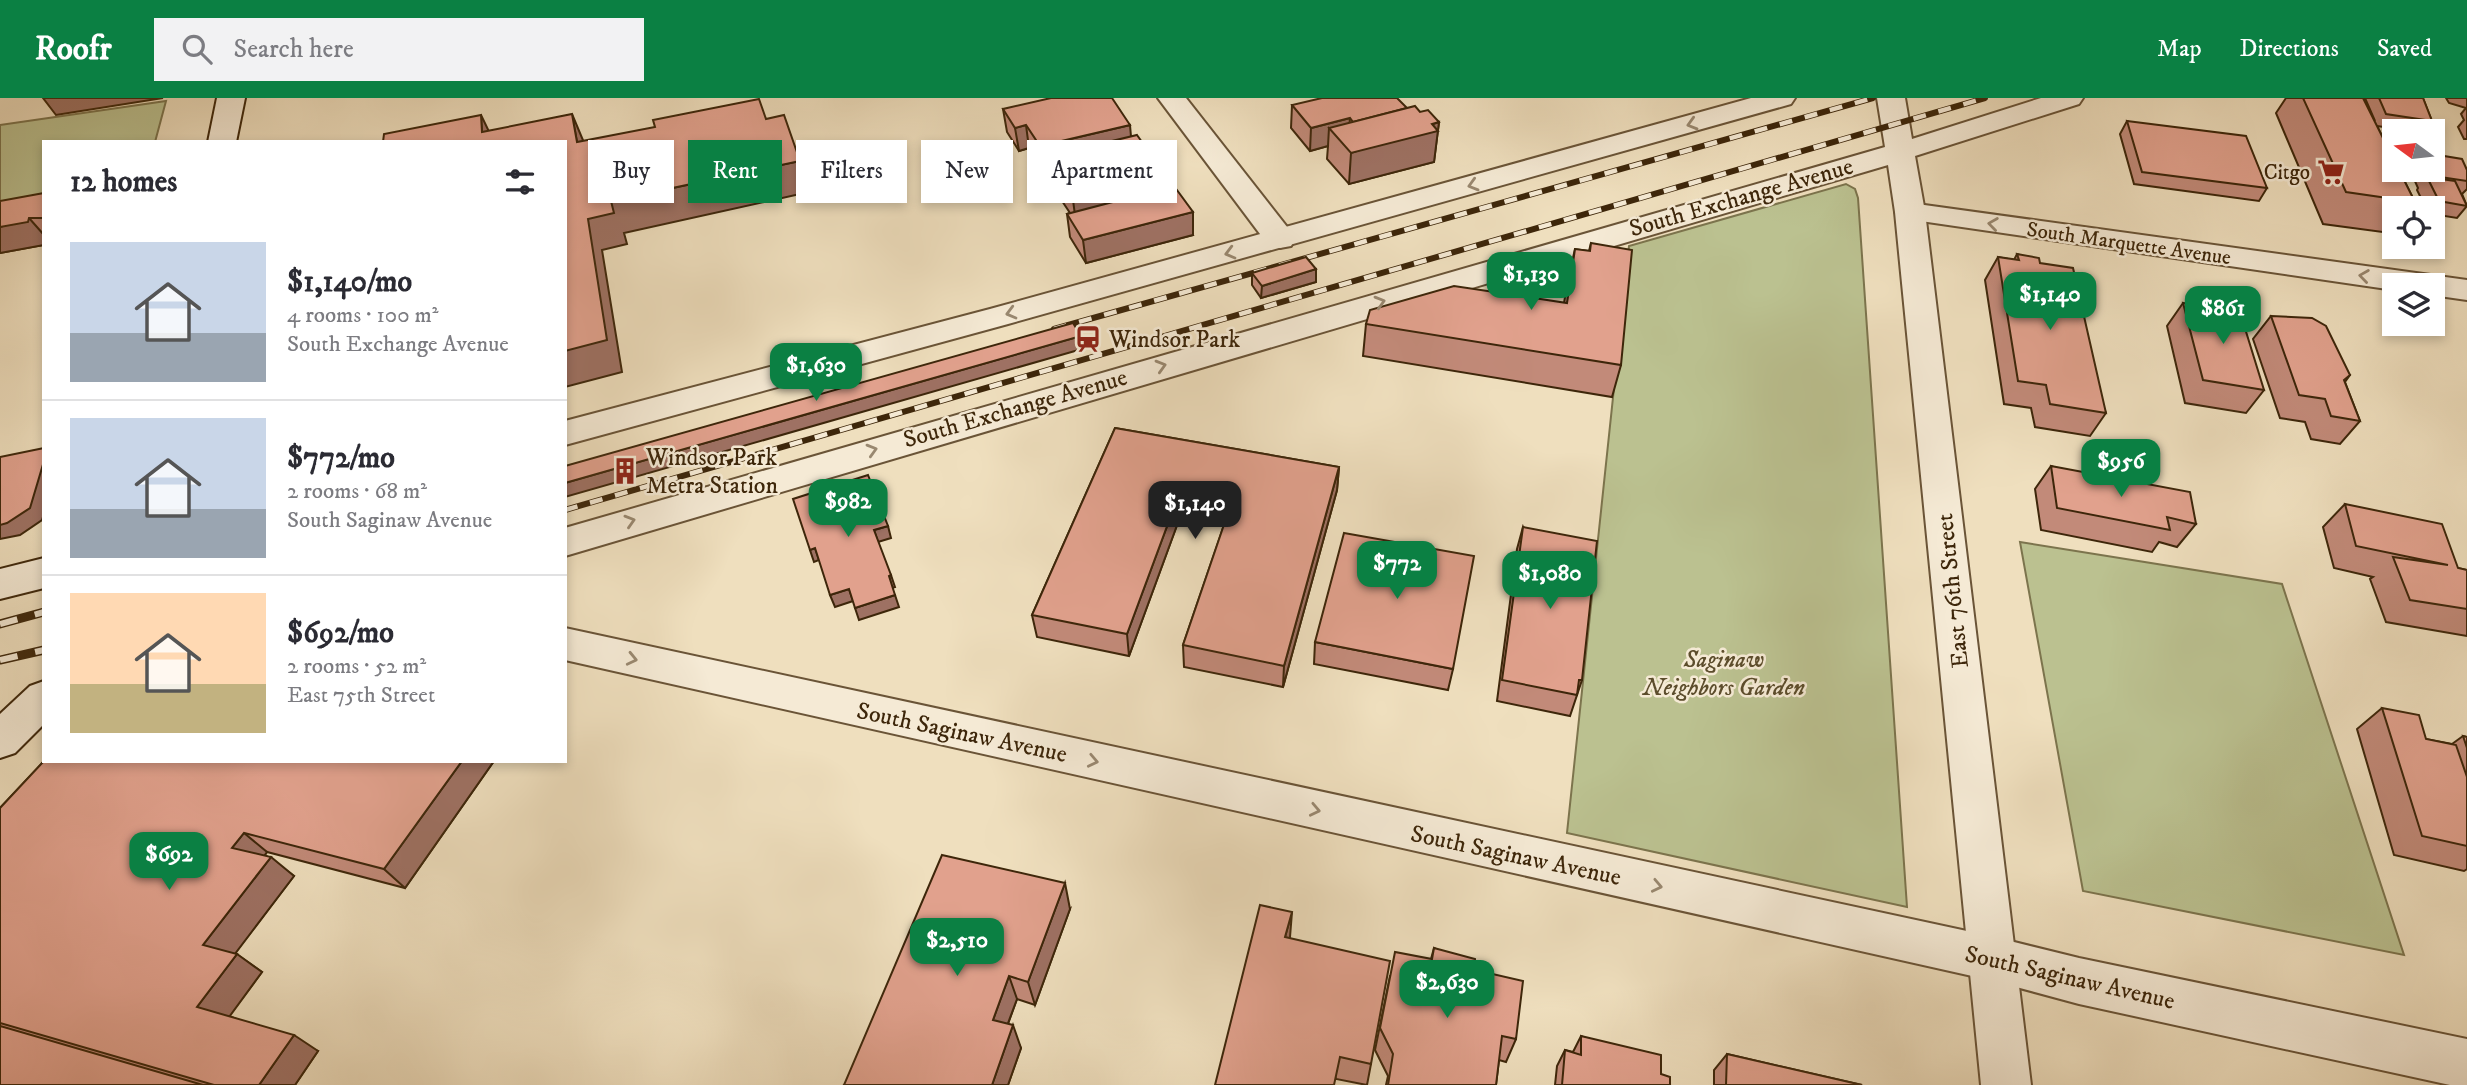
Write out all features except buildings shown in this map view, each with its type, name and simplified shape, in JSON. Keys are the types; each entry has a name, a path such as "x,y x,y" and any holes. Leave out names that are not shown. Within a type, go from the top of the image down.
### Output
{"street":[{"path":"222,140 231,98"},
{"path":"1172,98 1280,239"},
{"path":"567,432 1280,239 1781,98"},
{"name":"East 76th Street","path":"1891,98 1910,212 2006,1085"},
{"name":"South Exchange Avenue","path":"567,541 1900,152 2069,98"},
{"name":"South Marquette Avenue","path":"1910,212 2382,278"},
{"name":"South Marquette Avenue","path":"2445,287 2467,290"},
{"path":"0,584 42,574"},
{"name":"South Saginaw Avenue","path":"567,644 1990,958 2079,981 2467,1064"},
{"path":"0,709 42,698"},
{"path":"0,740 42,699"}],"green space":[{"path":"166,101 156,140 42,140 42,218 0,226 0,125"},
{"name":"Saginaw Neighbors Garden","path":"1846,184 1855,189 1858,198 1907,907 1567,833 1629,246"},
{"path":"2020,542 2282,584 2404,955 2083,891"}],"railway":[{"path":"1054,329 1873,98"},
{"path":"567,509 1985,98"},
{"path":"0,624 42,613"},
{"path":"0,660 42,650"}],"place":[{"name":"Citgo","path":"2331,172"},
{"name":"Windsor Park","path":"1088,339"},
{"name":"Windsor Park Metra Station","path":"625,471"}]}
